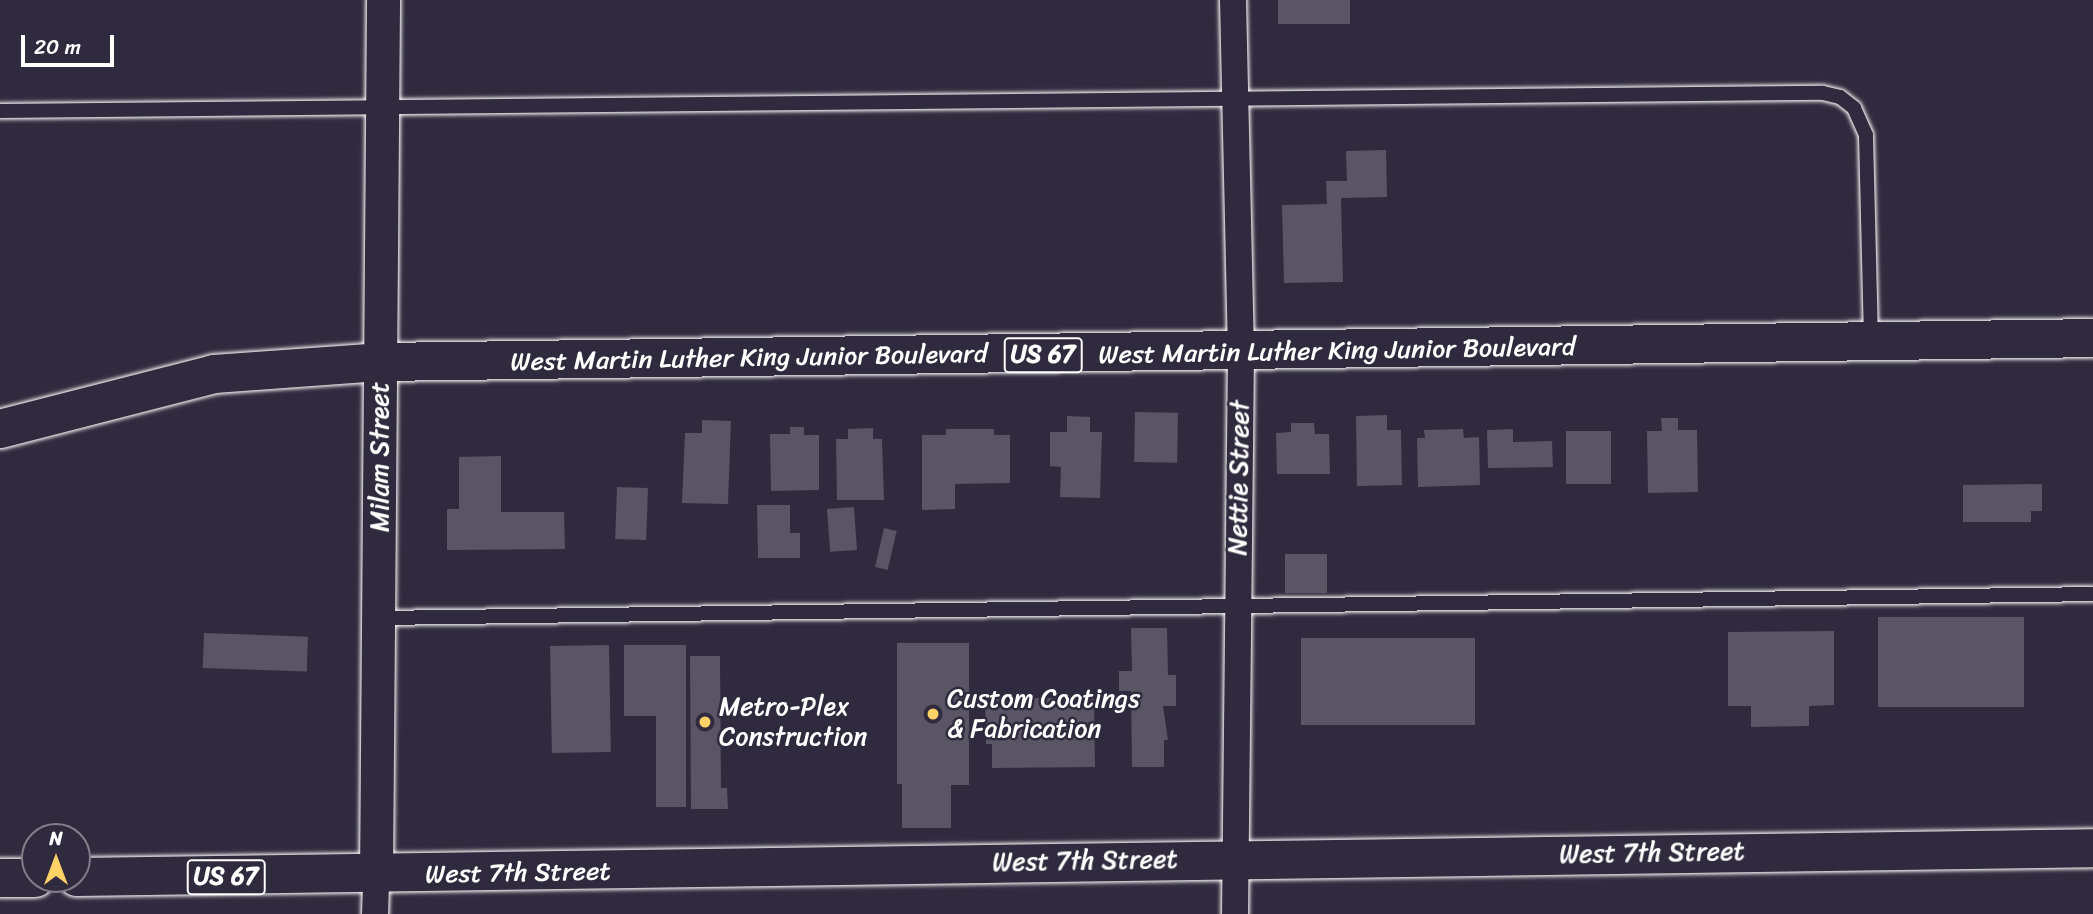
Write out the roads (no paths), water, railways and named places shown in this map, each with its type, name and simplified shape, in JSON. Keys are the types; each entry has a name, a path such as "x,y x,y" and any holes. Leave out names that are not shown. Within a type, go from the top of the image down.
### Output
{"main road":[{"name":"West Martin Luther King Junior Boulevard","path":"0,429 214,374 380,362 1241,353 2093,338"},
{"name":"West 7th Street","path":"91,877 376,876 1234,858 2093,848"},
{"path":"0,878 21,878"}],"street":[{"name":"Milam Street","path":"375,914 383,0"},
{"name":"Nettie Street","path":"1233,0 1241,353 1235,914"}],"lane":[{"path":"0,111 1823,93 1840,97 1863,121 1866,135 1871,342"},
{"path":"379,618 2093,594"}],"place":[{"name":"Custom Coatings & Fabrication","path":"933,714"},
{"name":"Metro-Plex Construction","path":"705,722"}]}
